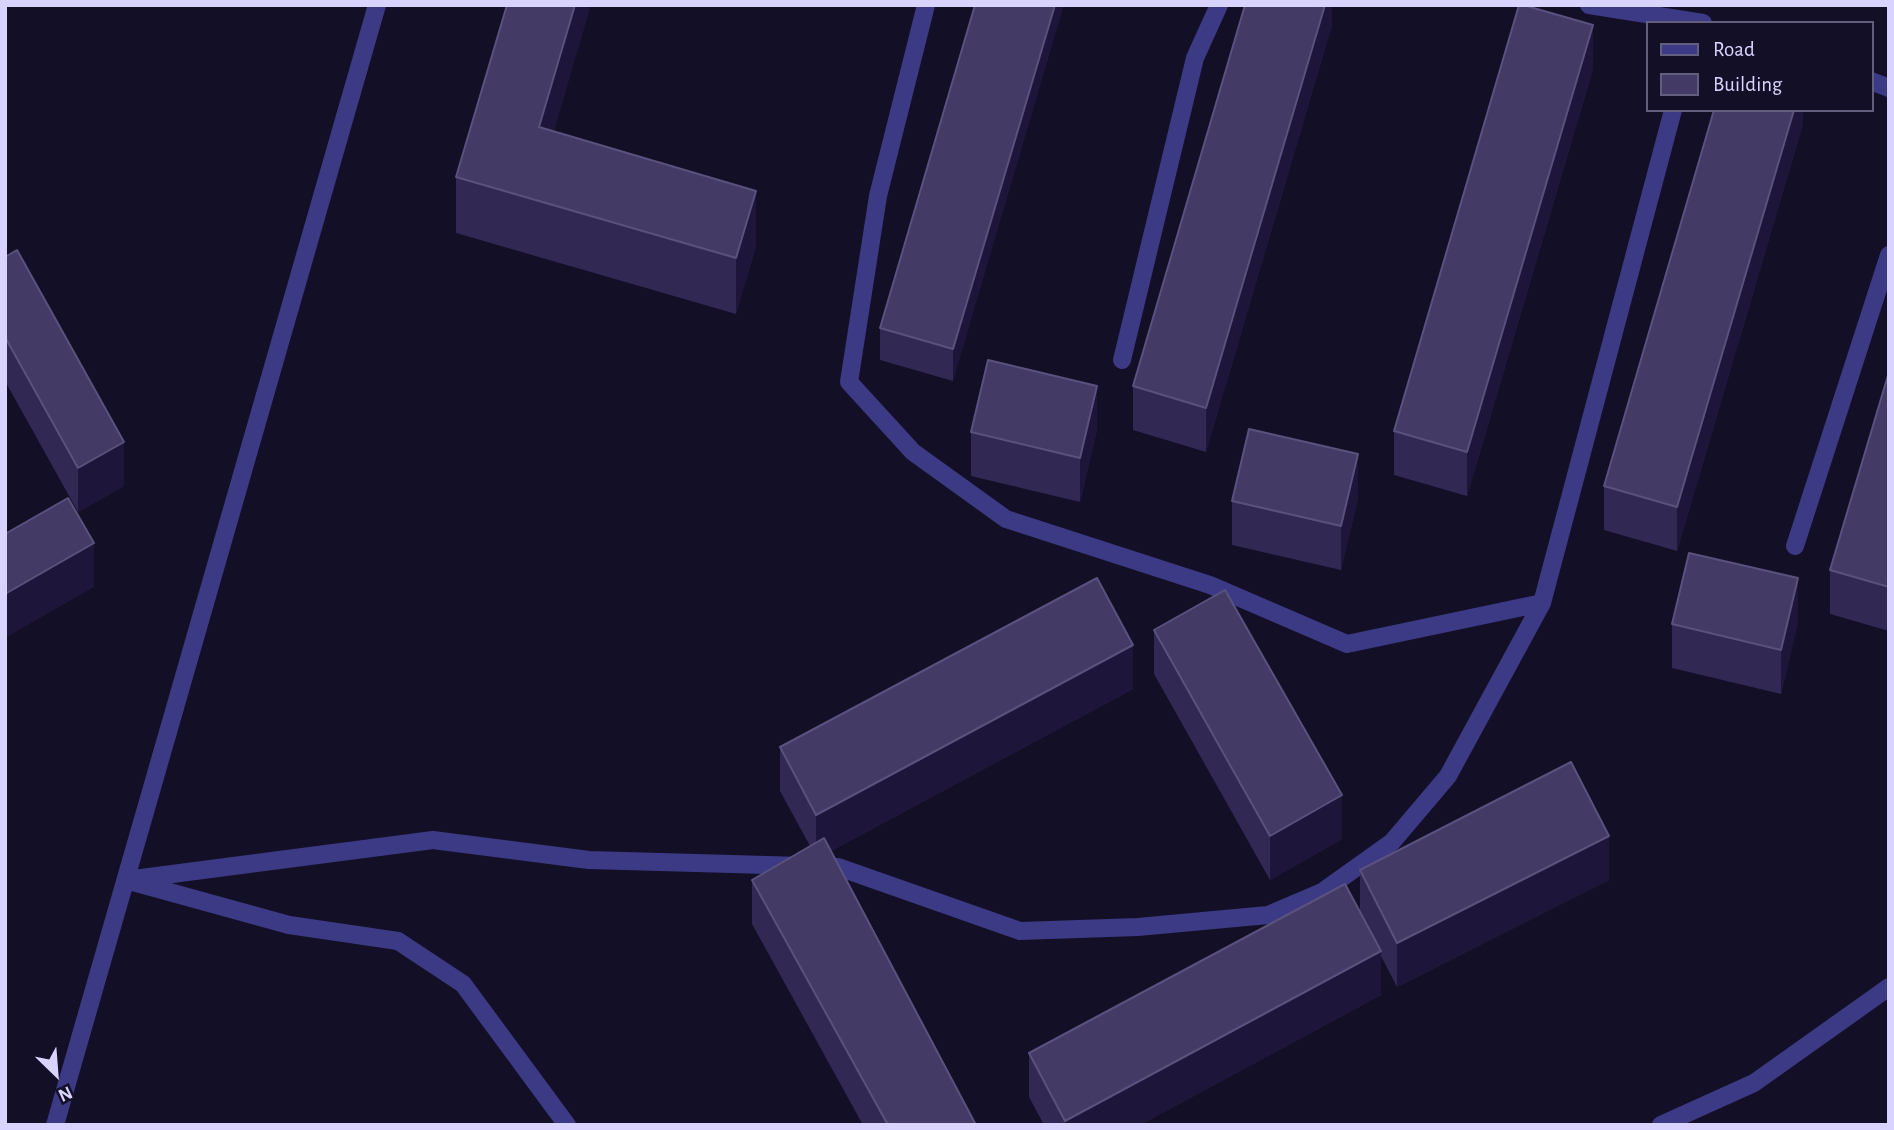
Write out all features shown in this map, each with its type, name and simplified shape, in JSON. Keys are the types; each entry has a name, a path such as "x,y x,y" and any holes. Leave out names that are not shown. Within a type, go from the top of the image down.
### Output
{"street":[{"path":"55,1125 377,5"},
{"path":"926,5 877,196 849,382 912,452 1006,519 1210,586 1347,644 1542,603"},
{"path":"1122,360 1195,58 1219,5"},
{"path":"1589,5 1693,21"},
{"path":"126,880 433,840 589,860 838,867 1020,931 1138,927 1268,915 1322,892 1392,842 1448,776 1542,603 1672,112"},
{"path":"1795,546 1889,256"},
{"path":"126,880 289,925 398,941 463,984 567,1125"},
{"path":"1661,1125 1754,1083 1889,987"}],"building":[{"path":"507,5 575,5 539,127 756,191 736,258 456,177"},
{"path":"975,5 1055,5 953,349 880,328"},
{"path":"1245,5 1325,5 1206,408 1133,386"},
{"path":"1519,5 1593,25 1467,452 1394,431"},
{"path":"1713,112 1793,112 1677,507 1604,486"},
{"path":"17,250 124,442 78,468 5,337 5,257"},
{"path":"988,360 1097,386 1080,458 971,432"},
{"path":"1889,372 1889,587 1830,570"},
{"path":"1249,429 1358,454 1341,526 1232,501"},
{"path":"68,498 94,543 5,594 5,534"},
{"path":"1689,553 1798,578 1781,650 1672,624"},
{"path":"1097,578 1133,645 816,815 780,747"},
{"path":"1225,590 1342,795 1270,836 1154,630"},
{"path":"1571,762 1609,836 1397,943 1360,870"},
{"path":"824,838 976,1125 888,1125 752,880"},
{"path":"1345,884 1381,951 1065,1121 1029,1053"}]}
